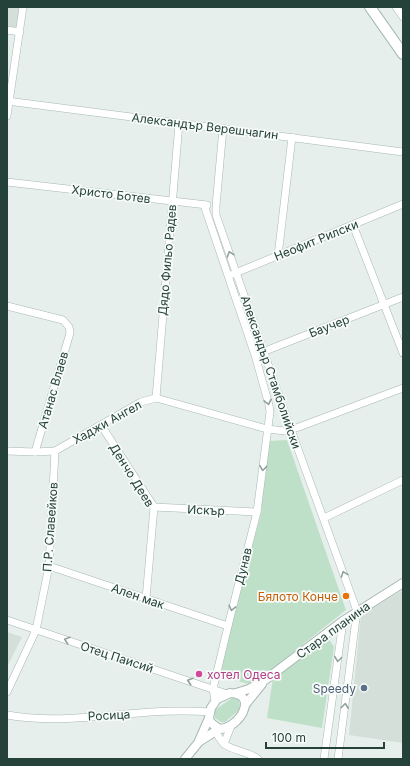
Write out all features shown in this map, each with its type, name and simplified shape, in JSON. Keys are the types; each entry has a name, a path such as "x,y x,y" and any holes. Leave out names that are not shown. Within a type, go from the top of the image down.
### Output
{"main road":[{"path":"370,7 403,54"}],"street":[{"path":"7,116 23,7"},
{"path":"396,7 403,17"},
{"path":"7,30 20,32"},
{"name":"Александър Верешчагин","path":"8,101 403,152"},
{"name":"Дядо Фильо Радев","path":"156,398 179,123"},
{"name":"Александър Стамболийски","path":"223,128 216,215 264,351 295,429 324,518 357,611"},
{"path":"278,256 292,137"},
{"name":"Христо Ботев","path":"7,182 216,206"},
{"name":"Неофит Рилски","path":"228,276 403,204"},
{"name":"Александър Стамболийски","path":"204,205 255,355 269,405 267,429"},
{"path":"353,225 403,353"},
{"name":"Баучер","path":"255,355 403,297"},
{"name":"Атанас Влаев","path":"7,306 63,320 69,327 70,333 36,452"},
{"path":"295,429 403,388"},
{"name":"Хаджи Ангел","path":"7,451 55,451 141,402 156,398 267,429 278,431 295,429"},
{"name":"Денчо Деев","path":"101,425 154,507 146,599"},
{"name":"Дунав","path":"215,701 213,689 257,512 267,429"},
{"name":"П.Р. Славейков","path":"7,692 36,630 49,566 55,451"},
{"path":"324,518 403,480"},
{"name":"Искър","path":"154,507 257,512"},
{"name":"Ален мак","path":"49,566 228,626"},
{"name":"Стара планина","path":"236,693 249,689 265,680 357,611 403,583"},
{"path":"338,759 357,611"},
{"name":"Отец Паисий","path":"7,620 227,694"},
{"path":"324,759 343,621"},
{"name":"Стара планина","path":"245,705 265,680"},
{"path":"198,743 215,701 227,694 236,693 241,696 245,705 242,715 231,726 224,744"},
{"name":"Росица","path":"7,715 44,719 184,711 209,715"},
{"path":"209,715 210,722 216,729 218,736 224,744 236,751 258,759"},
{"path":"185,759 198,743 216,729 223,729 231,726"}],"shaded area":[{"path":"7,7 19,7 17,33 7,31"},
{"path":"403,590 403,743 349,735 361,615"},
{"path":"7,632 22,637 7,667"}],"green space":[{"path":"287,440 346,610 252,685 217,675 261,514 267,441"},
{"path":"329,639 334,647 322,728 267,718 273,678"},
{"path":"232,698 238,699 240,705 239,710 225,722 221,722 215,718 215,710"}],"place":[{"name":"Бялото Конче","path":"346,596"},
{"name":"хотел Одеса","path":"199,674"},
{"name":"Speedy","path":"364,688"}]}
